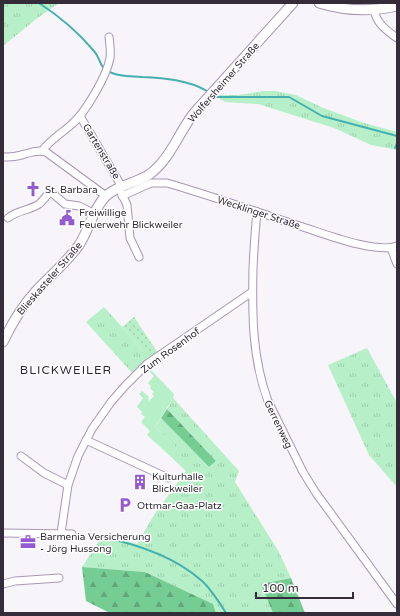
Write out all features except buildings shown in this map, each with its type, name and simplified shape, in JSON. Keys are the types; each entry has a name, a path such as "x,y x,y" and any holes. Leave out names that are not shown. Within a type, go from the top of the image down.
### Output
{"street":[{"name":"Wolfersheimer Straße","path":"121,190 143,178 158,167 171,150 188,120 293,3"},
{"path":"319,3 339,8 358,10 374,10 397,6"},
{"path":"374,10 379,23 397,38"},
{"name":"Gartenstraße","path":"42,151 80,116 104,76 110,56 109,37"},
{"name":"Gartenstraße","path":"80,116 121,190 127,209 130,238 139,257"},
{"path":"3,157 16,157 34,151 42,151 51,154 106,196"},
{"name":"Wecklinger Straße","path":"121,190 162,182 180,186 345,240 382,248 394,247"},
{"name":"Blieskasteler Straße","path":"3,342 13,322 26,303 69,258 80,244 106,196 121,190"},
{"path":"8,218 16,213 39,204 50,192 65,204 79,206 95,214"},
{"name":"Gerrenweg","path":"257,212 252,315 259,376 268,401 310,484 397,604"},
{"path":"394,247 397,264"},
{"name":"Zum Rosenhof","path":"61,533 68,486 78,456 86,440 111,402 147,364 252,292"},
{"path":"86,440 168,478"},
{"path":"21,456 44,473 68,486"},
{"path":"3,533 72,534"},
{"path":"3,584 15,581 59,578"}],"green space":[{"path":"3,3 59,3 3,46"},
{"path":"275,91 296,95 321,107 361,122 397,132 397,150 371,145 334,128 258,104 225,102 220,99 219,95 238,95"},
{"path":"104,307 150,358 133,374 86,322"},
{"path":"134,317 158,353 150,358 122,327"},
{"path":"367,348 397,403 397,487 369,455 328,365"},
{"path":"150,369 174,394 155,427 177,448 170,456 147,435 150,431 141,422 145,417 141,414 142,412 137,407 143,398 139,394 142,391 149,397 149,401 154,396 152,394 154,392 148,383 154,376 148,370"},
{"path":"173,398 239,471 235,482 279,552 291,578 261,584 273,613 216,613 212,604 145,572 82,567 99,541 114,537 137,544 154,515 186,471 170,456 177,448 155,427 161,418 209,467 216,461 167,409"},
{"path":"167,409 216,461 209,467 161,418"},
{"path":"82,567 145,572 213,604 216,613 110,613 86,601"},
{"path":"291,578 305,613 273,613 261,584"}],"waterway":[{"path":"39,3 54,13 81,37 94,51 104,69 123,76 176,80 192,84 207,91"},
{"path":"215,97 289,97 322,116 397,136"},
{"path":"395,148 397,143"},
{"path":"96,536 139,546 179,564 205,584 226,613"}],"place":[{"name":"St. Barbara","path":"33,189"},
{"name":"Freiwillige Feuerwehr Blickweiler","path":"67,218"},
{"name":"Kulturhalle Blickweiler","path":"140,482"},
{"name":"Ottmar-Gaa-Platz","path":"125,505"},
{"name":"Barmenia Versicherung - Jörg Hussong","path":"28,542"}],"district":[{"name":"BLICKWEILER","path":"66,370"}]}
